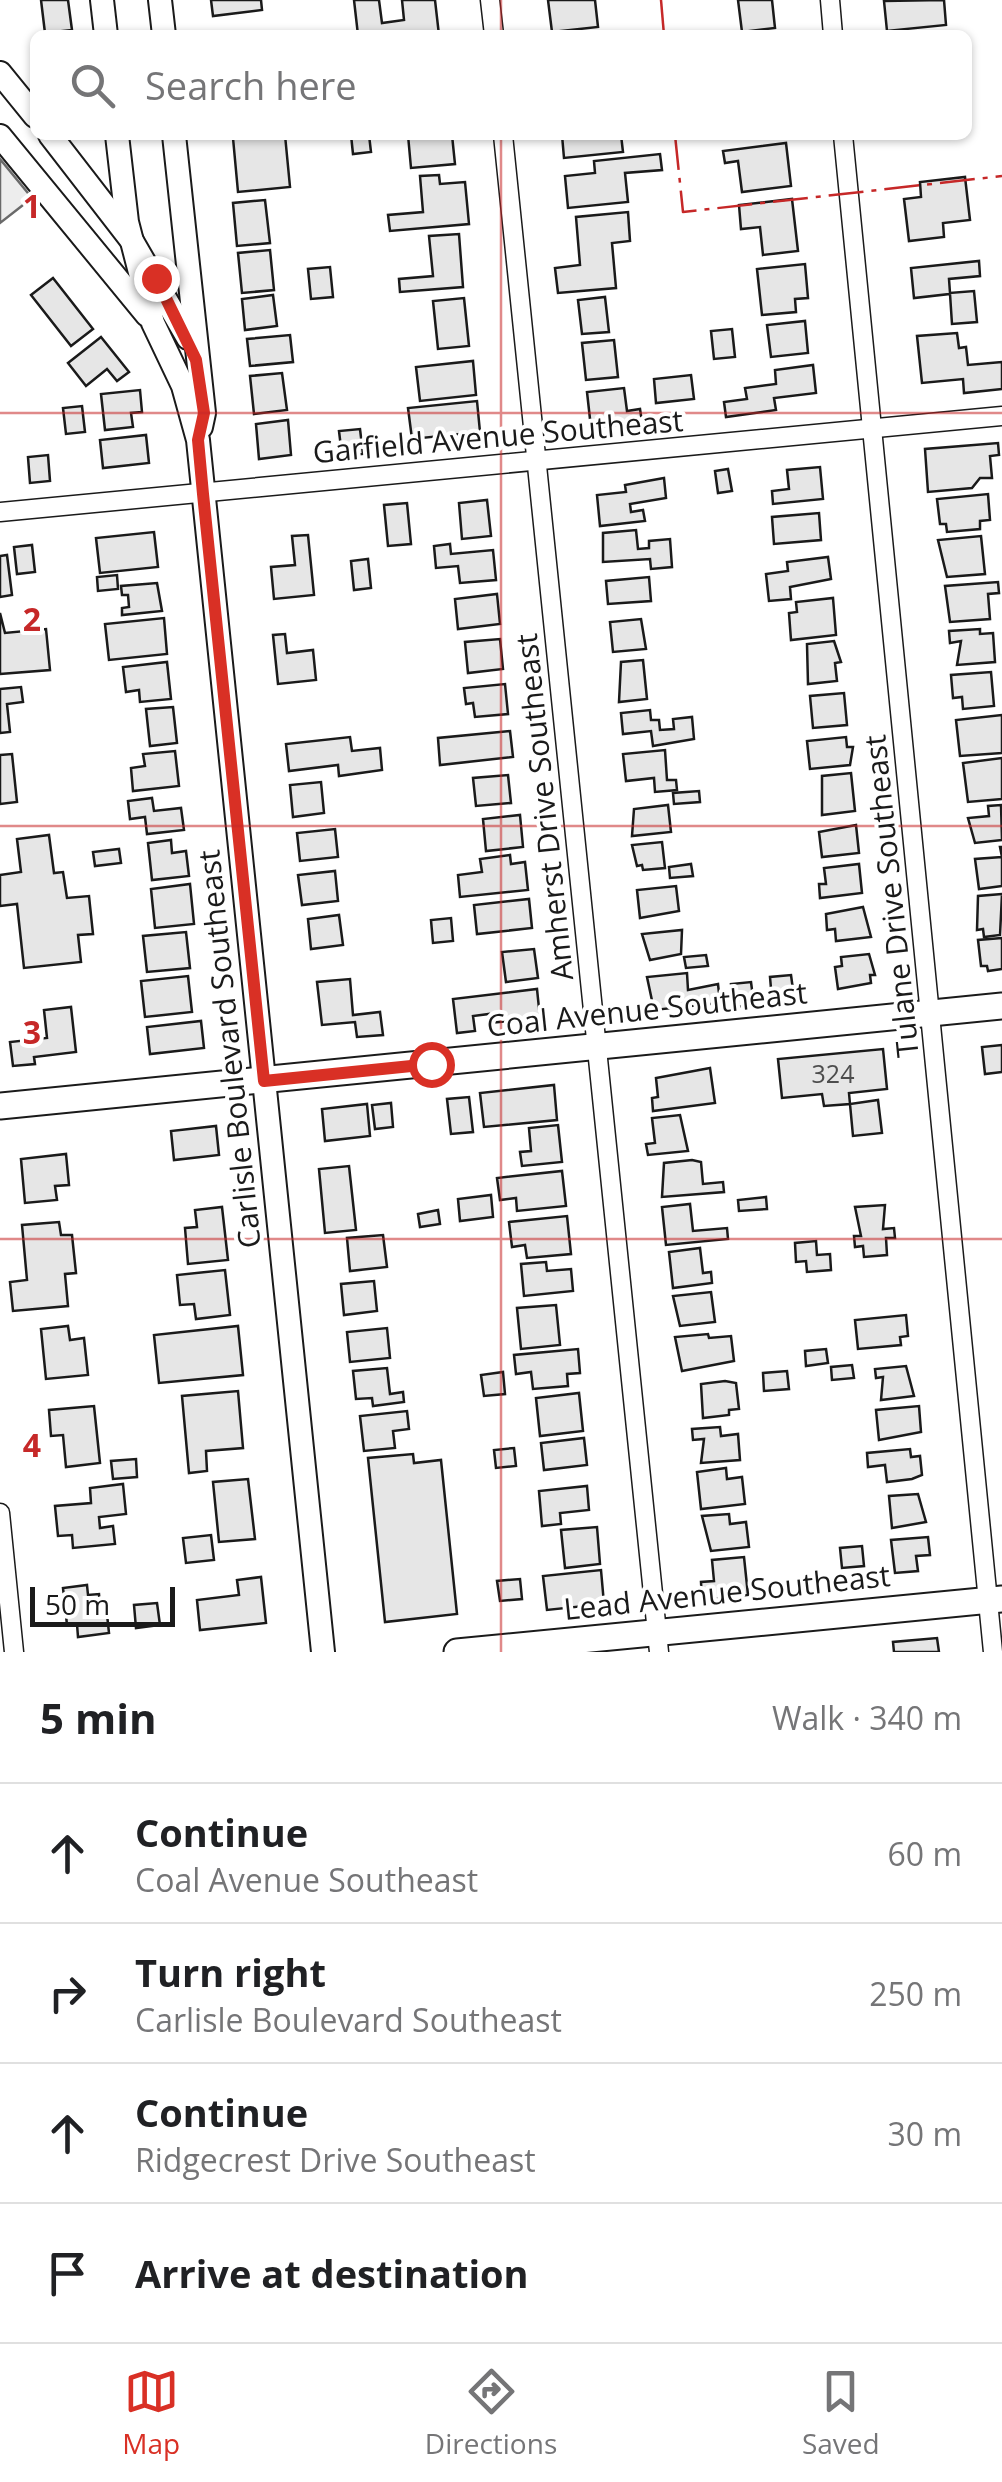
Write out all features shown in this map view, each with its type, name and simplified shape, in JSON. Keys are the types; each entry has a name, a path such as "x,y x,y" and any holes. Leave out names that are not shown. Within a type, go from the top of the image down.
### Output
{"main road":[{"name":"Coal Avenue Southeast","path":"0,1106 1002,1006"},
{"name":"Lead Avenue Southeast","path":"457,1652 658,1642 995,1600"}],"street":[{"path":"102,0 105,30"},
{"path":"160,0 163,30"},
{"path":"490,0 493,30"},
{"path":"830,0 833,30"},
{"path":"0,74 30,110"},
{"path":"0,136 153,323"},
{"path":"54,140 132,241 177,314 196,360"},
{"path":"90,184 107,174 114,162 116,140"},
{"name":"Carlisle Boulevard Southeast","path":"118,140 132,241 153,323 183,386 198,440 323,1652"},
{"name":"Carlisle Boulevard Southeast","path":"174,140 204,413 198,440"},
{"name":"Amherst Drive Southeast","path":"504,140 658,1642"},
{"name":"Tulane Drive Southeast","path":"843,140 995,1600 994,1652"},
{"name":"Garfield Avenue Southeast","path":"0,512 1002,416"},
{"path":"0,1514 14,1652"}],"shaded area":[{"path":"0,159 32,198 0,223"}],"building":[{"path":"41,0 68,0 72,30 45,30"},
{"path":"211,0 261,0 262,10 213,16"},
{"path":"354,0 379,0 382,23 404,20 402,0 435,0 438,30 357,30"},
{"path":"548,0 595,0 598,27 552,30"},
{"path":"738,0 772,0 775,28 742,30"},
{"path":"944,0 946,25 887,30 884,1"},
{"path":"233,140 285,140 290,187 238,192"},
{"path":"352,140 370,140 371,152 353,154"},
{"path":"408,140 453,140 455,164 411,168"},
{"path":"562,140 622,140 623,152 564,158"},
{"path":"786,143 791,186 742,192 738,161 725,163 723,151"},
{"path":"660,154 662,170 625,173 628,202 568,208 565,176 595,173 594,161"},
{"path":"439,175 440,184 465,182 469,224 390,231 388,215 423,212 420,176"},
{"path":"965,177 970,220 943,223 944,237 909,241 904,199 921,197 920,182"},
{"path":"792,199 798,251 763,255 760,227 741,229 739,205"},
{"path":"265,200 270,243 237,246 233,203"},
{"path":"628,212 630,241 612,243 616,288 558,293 555,268 580,265 576,217"},
{"path":"459,234 463,287 400,292 399,279 433,276 429,236"},
{"path":"270,250 274,290 242,293 238,253"},
{"path":"979,261 980,276 949,279 950,293 974,291 977,322 952,324 950,294 914,298 911,268"},
{"path":"805,264 808,298 795,299 796,312 762,315 757,269"},
{"path":"330,267 333,297 311,299 308,269"},
{"path":"53,278 93,329 71,346 31,295"},
{"path":"273,295 277,326 245,330 242,299"},
{"path":"605,297 609,332 582,334 578,300"},
{"path":"464,298 469,346 438,349 433,301"},
{"path":"805,321 808,353 771,357 767,325"},
{"path":"732,329 735,357 714,359 711,331"},
{"path":"957,333 959,348 966,347 968,365 1002,362 1002,389 964,393 963,379 922,383 917,336"},
{"path":"290,335 293,362 250,366 247,339"},
{"path":"101,337 129,372 117,381 107,369 86,386 68,363"},
{"path":"614,340 618,377 586,380 582,343"},
{"path":"473,361 476,395 420,401 416,367"},
{"path":"813,365 816,393 774,398 776,410 726,417 724,402 747,399 745,388 776,384 775,370"},
{"path":"282,373 287,410 254,414 250,376"},
{"path":"691,375 694,399 656,403 654,379"},
{"path":"624,388 627,411 640,409 642,422 591,428 587,392"},
{"path":"140,390 142,412 131,413 133,427 105,430 101,394"},
{"path":"477,401 480,432 412,439 408,408"},
{"path":"82,406 85,432 66,434 63,408"},
{"path":"288,420 291,455 259,459 256,424"},
{"path":"360,429 363,454 342,456 339,431"},
{"path":"146,435 149,463 103,468 100,440"},
{"path":"998,443 999,455 990,456 992,478 980,478 972,488 928,492 925,449"},
{"path":"48,455 50,481 30,483 28,457"},
{"path":"820,467 823,499 773,504 772,491 789,489 787,470"},
{"path":"728,469 732,491 718,493 715,471"},
{"path":"664,478 666,498 630,504 631,512 643,510 645,521 600,526 597,495 626,492 625,485"},
{"path":"988,494 990,520 980,521 980,529 947,532 946,524 940,524 937,499"},
{"path":"487,500 491,536 462,539 459,503"},
{"path":"407,503 411,544 388,546 384,505"},
{"path":"819,513 821,540 774,544 772,517"},
{"path":"636,530 638,549 649,548 649,541 670,539 672,567 651,569 650,559 603,562 603,533"},
{"path":"154,532 158,567 100,573 96,538"},
{"path":"308,535 314,595 274,599 271,567 295,565 292,536"},
{"path":"981,536 985,574 947,577 938,540"},
{"path":"450,544 451,554 493,550 496,580 460,583 458,566 436,568 434,546"},
{"path":"32,545 35,572 17,574 14,547"},
{"path":"7,555 12,595 0,597 0,556"},
{"path":"828,557 831,579 790,587 791,599 769,601 766,574 788,571 787,562"},
{"path":"368,559 371,588 354,590 351,561"},
{"path":"117,575 118,589 98,591 97,577"},
{"path":"649,577 651,601 608,604 606,581"},
{"path":"998,582 999,593 988,594 990,619 950,622 945,586"},
{"path":"157,583 162,611 122,615 122,608 129,607 128,595 122,595 121,586"},
{"path":"497,594 500,624 458,629 455,599"},
{"path":"833,598 836,635 791,640 789,613 797,612 796,602"},
{"path":"0,613 5,633 46,629 50,670 0,674"},
{"path":"164,618 167,654 109,660 105,624"},
{"path":"641,619 646,649 613,652 610,622"},
{"path":"980,629 980,634 993,633 995,662 957,665 961,641 950,643 949,631"},
{"path":"285,634 287,653 313,650 316,680 278,684 273,635"},
{"path":"500,639 503,669 468,673 465,642"},
{"path":"834,641 841,662 835,663 837,681 808,684 807,644"},
{"path":"643,660 647,699 619,702 621,662"},
{"path":"167,662 171,699 140,702 139,690 126,692 123,667"},
{"path":"991,672 994,706 963,709 962,697 953,698 951,675"},
{"path":"505,684 508,714 475,717 473,703 466,704 464,688"},
{"path":"21,687 23,702 7,704 10,732 0,733 0,689"},
{"path":"844,693 847,725 813,728 810,696"},
{"path":"173,707 177,743 150,746 146,709"},
{"path":"650,710 651,720 659,720 660,730 674,729 673,719 692,717 694,739 653,746 651,731 623,734 621,713"},
{"path":"1002,715 1002,753 960,756 956,720"},
{"path":"510,731 513,757 440,765 438,738"},
{"path":"350,737 352,751 380,748 382,770 339,776 338,765 289,771 286,744"},
{"path":"846,737 847,747 853,747 850,765 810,769 807,741"},
{"path":"665,750 667,780 676,780 677,790 655,792 654,778 626,781 623,754"},
{"path":"175,751 179,786 133,791 131,768 145,766 143,754"},
{"path":"12,754 17,802 0,804 0,755"},
{"path":"1002,758 1002,799 968,802 963,763"},
{"path":"851,773 855,811 822,815 822,776"},
{"path":"508,775 511,803 476,806 473,778"},
{"path":"321,782 324,813 293,817 290,785"},
{"path":"699,791 700,802 674,804 673,793"},
{"path":"152,798 154,811 181,808 184,830 147,834 145,817 130,819 128,801"},
{"path":"668,805 671,832 632,836 634,809"},
{"path":"1001,805 1002,840 975,843 968,818 989,816 988,806"},
{"path":"520,815 523,847 486,851 483,819"},
{"path":"856,825 859,853 822,857 819,832"},
{"path":"335,829 338,857 300,861 297,833"},
{"path":"49,835 54,873 63,872 67,898 89,896 93,934 78,935 81,962 24,968 17,904 0,906 0,875 21,872 17,839"},
{"path":"171,840 172,853 186,851 189,876 152,880 148,843"},
{"path":"662,842 665,868 643,870 642,865 637,866 632,845"},
{"path":"119,849 121,863 95,866 93,852"},
{"path":"510,855 511,864 525,862 528,890 460,897 458,875 482,872 480,859"},
{"path":"1002,857 1002,886 979,889 975,859"},
{"path":"691,864 693,876 670,878 669,867"},
{"path":"859,864 862,893 820,898 819,884 826,884 824,868"},
{"path":"335,871 338,901 302,905 298,875"},
{"path":"190,884 194,924 155,928 151,889"},
{"path":"676,886 679,911 640,918 637,890"},
{"path":"1002,894 1000,935 984,937 983,929 977,930 978,896"},
{"path":"529,899 532,928 477,934 474,905"},
{"path":"863,907 871,937 836,941 835,929 827,930 826,914"},
{"path":"339,915 343,945 311,949 308,919"},
{"path":"451,918 453,941 433,943 431,920"},
{"path":"682,930 681,954 650,960 642,934"},
{"path":"186,932 190,968 147,972 143,936"},
{"path":"1002,938 1002,969 988,971 987,966 981,966 978,940"},
{"path":"534,949 538,978 506,982 502,952"},
{"path":"869,954 875,975 870,975 871,983 838,989 835,967 842,966 841,957"},
{"path":"706,955 708,966 686,968 684,957"},
{"path":"687,973 688,990 718,984 720,1003 654,1010 647,977"},
{"path":"791,975 794,997 772,1000 770,977"},
{"path":"188,976 192,1012 145,1017 141,981"},
{"path":"350,979 353,1015 380,1012 383,1035 357,1037 355,1022 322,1025 317,982"},
{"path":"751,982 754,1005 734,1007 731,984"},
{"path":"537,989 540,1018 490,1023 489,1014 473,1016 475,1031 457,1033 453,999"},
{"path":"71,1007 76,1052 34,1057 35,1064 13,1066 10,1042 47,1038 44,1010"},
{"path":"201,1021 204,1048 150,1054 147,1027"},
{"path":"1002,1045 1002,1072 985,1074 982,1047"},
{"path":"883,1049 887,1089 849,1093 850,1104 824,1106 822,1094 782,1098 778,1059"},
{"path":"710,1068 715,1103 653,1111 652,1098 658,1097 656,1078"},
{"path":"554,1085 557,1120 484,1127 480,1093"},
{"path":"469,1097 473,1132 451,1134 447,1099"},
{"path":"878,1100 882,1133 853,1136 850,1104"},
{"path":"391,1103 393,1127 375,1129 372,1105"},
{"path":"367,1104 370,1136 325,1141 322,1109"},
{"path":"680,1115 688,1151 648,1155 646,1144 655,1143 652,1118"},
{"path":"558,1125 562,1162 522,1166 520,1152 531,1151 529,1128"},
{"path":"216,1126 219,1155 174,1160 171,1131"},
{"path":"66,1154 69,1185 55,1186 57,1200 25,1203 21,1159"},
{"path":"701,1162 703,1184 723,1182 724,1192 662,1197 664,1163"},
{"path":"349,1166 356,1230 325,1233 319,1169"},
{"path":"562,1171 566,1206 517,1211 516,1198 500,1200 497,1178"},
{"path":"491,1195 493,1217 460,1221 458,1199"},
{"path":"766,1197 767,1209 739,1211 738,1200"},
{"path":"690,1204 693,1231 727,1228 728,1239 666,1245 662,1207"},
{"path":"885,1205 883,1229 894,1228 895,1238 886,1238 887,1255 864,1257 863,1246 855,1247 854,1236 861,1236 855,1207"},
{"path":"222,1207 228,1260 188,1264 185,1228 197,1227 195,1210"},
{"path":"438,1210 440,1224 420,1227 418,1214"},
{"path":"567,1216 571,1254 527,1258 525,1245 512,1247 509,1222"},
{"path":"59,1222 61,1235 72,1235 76,1273 65,1274 68,1306 13,1311 10,1282 27,1280 22,1225"},
{"path":"383,1235 387,1267 350,1271 347,1238"},
{"path":"816,1241 817,1255 830,1254 831,1270 807,1272 806,1261 796,1262 795,1243"},
{"path":"700,1248 703,1273 711,1272 712,1283 673,1288 669,1252"},
{"path":"546,1262 547,1271 571,1269 573,1291 524,1296 521,1264"},
{"path":"225,1270 230,1315 196,1319 194,1304 180,1305 177,1275"},
{"path":"374,1281 377,1311 344,1315 341,1284"},
{"path":"711,1292 715,1322 680,1326 673,1296"},
{"path":"556,1305 560,1345 521,1349 517,1308"},
{"path":"906,1315 908,1336 900,1337 901,1345 858,1349 855,1320"},
{"path":"68,1326 70,1340 84,1338 88,1375 46,1379 41,1329"},
{"path":"238,1326 243,1375 159,1383 154,1335"},
{"path":"387,1328 390,1358 350,1362 347,1332"},
{"path":"708,1334 709,1338 731,1336 734,1361 682,1371 675,1337"},
{"path":"578,1349 580,1373 567,1374 568,1386 533,1389 531,1372 516,1374 514,1355"},
{"path":"826,1349 828,1363 806,1366 805,1351"},
{"path":"852,1365 854,1378 832,1380 831,1367"},
{"path":"906,1366 914,1396 881,1400 883,1377 876,1378 875,1369"},
{"path":"387,1368 390,1394 403,1392 404,1402 373,1406 372,1398 356,1399 353,1371"},
{"path":"787,1371 789,1389 764,1391 763,1373"},
{"path":"503,1372 505,1394 484,1396 481,1375"},
{"path":"736,1383 739,1409 729,1410 729,1415 703,1418 701,1384"},
{"path":"238,1391 243,1448 206,1451 207,1471 189,1473 182,1396"},
{"path":"579,1393 583,1431 540,1436 536,1398"},
{"path":"94,1406 100,1463 66,1467 63,1435 51,1436 49,1410"},
{"path":"919,1406 921,1432 879,1440 876,1410"},
{"path":"407,1411 409,1429 393,1431 395,1448 364,1451 360,1416"},
{"path":"720,1427 721,1436 738,1434 740,1460 701,1463 704,1439 693,1440 692,1429"},
{"path":"584,1438 587,1465 544,1470 541,1443"},
{"path":"514,1448 516,1466 496,1468 494,1450"},
{"path":"910,1449 911,1457 920,1456 922,1475 887,1482 885,1465 868,1467 867,1453"},
{"path":"413,1454 414,1463 441,1460 457,1614 385,1622 368,1458"},
{"path":"136,1459 137,1477 113,1479 111,1461"},
{"path":"726,1468 727,1479 742,1477 745,1504 701,1509 697,1472"},
{"path":"248,1479 255,1539 219,1542 213,1482"},
{"path":"123,1484 126,1514 99,1517 100,1528 113,1526 115,1544 73,1548 72,1535 58,1536 55,1506 91,1503 90,1488"},
{"path":"587,1486 589,1510 560,1513 561,1524 542,1526 539,1491"},
{"path":"918,1494 926,1522 892,1528 889,1496"},
{"path":"729,1514 730,1524 746,1522 749,1547 711,1551 702,1516"},
{"path":"597,1527 600,1564 565,1568 561,1530"},
{"path":"211,1535 214,1560 186,1563 183,1538"},
{"path":"928,1537 930,1555 916,1556 918,1571 895,1573 891,1540"},
{"path":"862,1546 864,1566 842,1568 840,1548"},
{"path":"744,1557 748,1595 702,1600 701,1582 714,1581 712,1560"},
{"path":"601,1570 604,1604 547,1610 543,1576"},
{"path":"261,1577 266,1623 200,1630 197,1600 239,1595 237,1580"},
{"path":"520,1579 522,1599 500,1601 497,1581"},
{"path":"87,1585 88,1595 99,1594 100,1606 106,1605 109,1633 78,1637 77,1624 67,1625 63,1588"},
{"path":"157,1603 160,1625 136,1628 134,1605"},
{"path":"937,1638 939,1652 894,1652 893,1642"}],"power":[{"path":"661,0 664,30"},
{"path":"676,140 683,212 1002,176"}],"route":[{"path":"156,278 177,314 196,360 204,413 198,440 264,1081 431,1064"}]}
